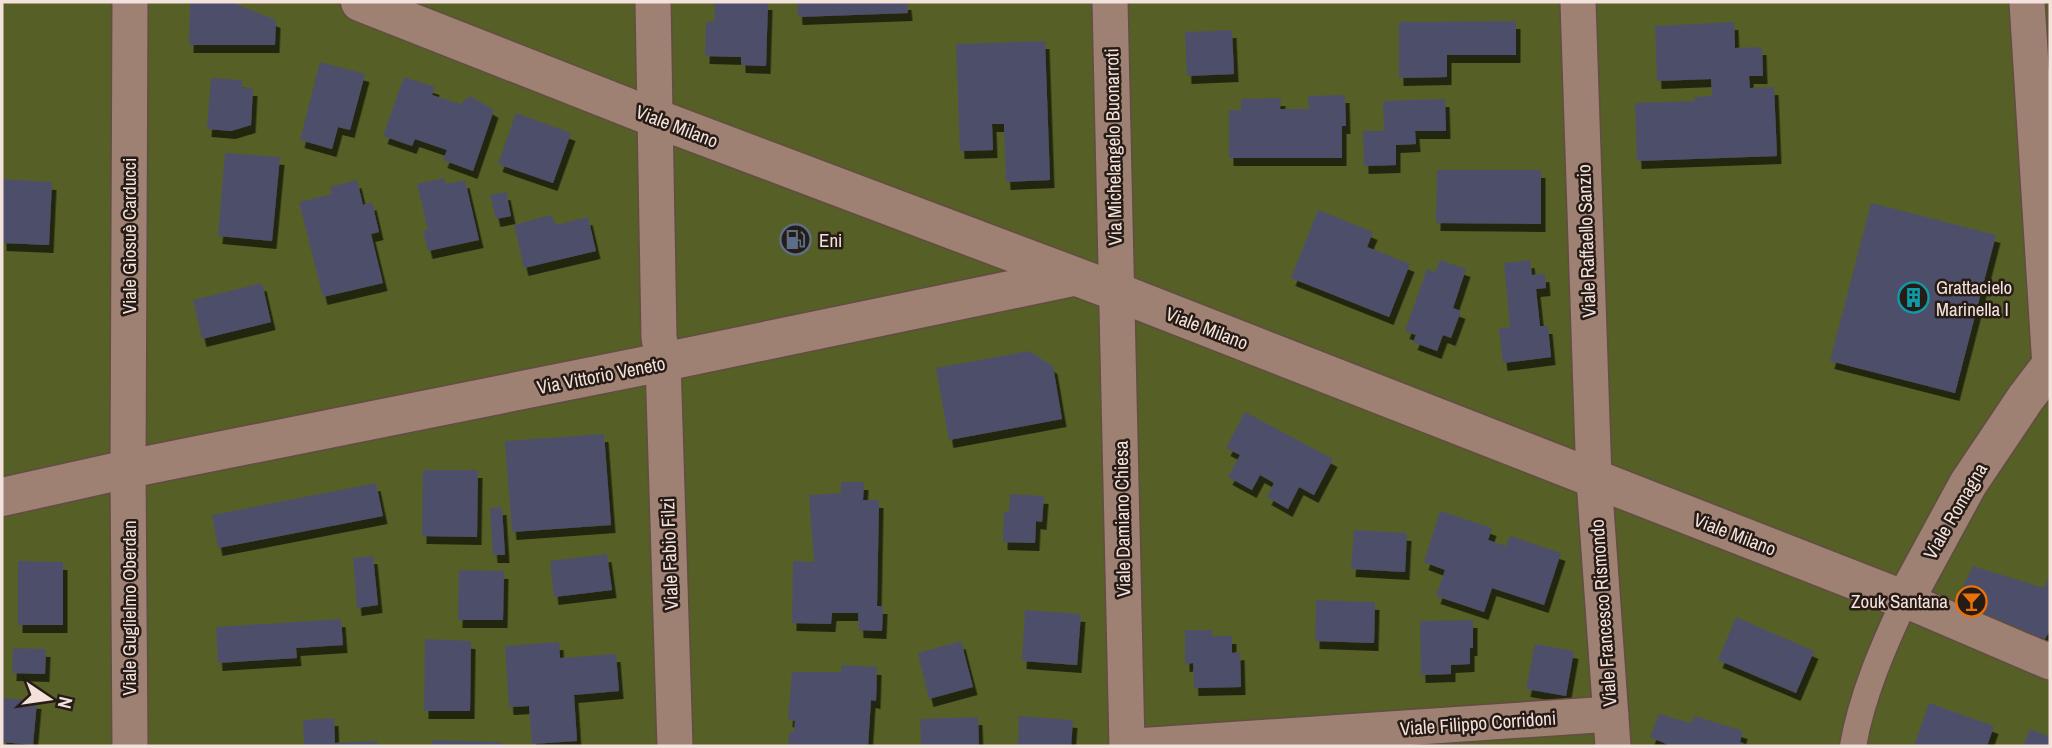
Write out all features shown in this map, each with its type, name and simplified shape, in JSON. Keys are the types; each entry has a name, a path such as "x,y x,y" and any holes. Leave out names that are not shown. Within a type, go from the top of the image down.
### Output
{"street":[{"name":"Viale Giosuè Carducci","path":"128,469 130,2"},
{"name":"Viale Milano","path":"360,2 655,118 1117,292 1905,600 2050,662"},
{"name":"Viale Fabio Filzi","path":"653,2 659,337 663,362 675,746"},
{"name":"Via Michelangelo Buonarroti","path":"1110,2 1117,292"},
{"name":"Viale Raffaello Sanzio","path":"1578,2 1594,480"},
{"path":"2027,2 2050,366"},
{"path":"984,296 998,271 985,243"},
{"name":"Via Vittorio Veneto","path":"2,497 1073,277"},
{"name":"Viale Damiano Chiesa","path":"1117,292 1127,746"},
{"name":"Viale Romagna","path":"1853,746 1856,728 1880,654 1905,600 1969,484 2050,366"},
{"name":"Viale Guglielmo Oberdan","path":"128,469 130,746"},
{"name":"Viale Francesco Rismondo","path":"1594,480 1612,730"},
{"name":"Viale Filippo Corridoni","path":"1136,746 1612,730"}],"green space":[{"path":"2,2 2050,2 2050,746 2,746"}],"building":[{"path":"190,2 231,2 276,20 275,45 189,45"},
{"path":"715,2 768,2 766,66 741,65 741,57 705,56 706,22 714,22"},
{"path":"797,2 907,2 908,13 798,17"},
{"path":"1516,21 1516,55 1447,55 1447,77 1399,78 1399,22"},
{"path":"1734,22 1735,48 1762,47 1763,76 1749,76 1750,88 1774,87 1777,156 1637,161 1635,103 1695,101 1694,97 1712,96 1711,79 1657,81 1655,26"},
{"path":"1232,30 1234,74 1187,76 1185,32"},
{"path":"1045,41 1050,180 1006,182 1004,124 992,124 993,150 960,151 956,44"},
{"path":"320,62 365,74 350,130 338,127 332,149 300,140"},
{"path":"404,77 435,87 432,95 460,104 470,96 494,110 473,171 443,160 447,150 415,139 412,146 383,136"},
{"path":"211,78 242,80 242,88 253,88 251,125 231,131 207,129"},
{"path":"1345,95 1346,126 1342,126 1342,158 1229,158 1229,110 1241,110 1241,99 1281,98 1280,109 1309,109 1308,96"},
{"path":"1445,99 1446,131 1415,131 1416,144 1396,145 1396,165 1364,166 1363,131 1384,131 1383,101"},
{"path":"516,113 571,133 553,183 498,164"},
{"path":"225,153 280,157 272,241 218,236"},
{"path":"1437,170 1541,170 1541,224 1436,223"},
{"path":"444,178 446,184 465,180 479,240 428,251 423,231 428,230 417,184"},
{"path":"2,179 52,182 49,245 2,243"},
{"path":"357,180 363,205 372,202 379,232 371,234 383,283 323,297 299,202 332,194 330,187"},
{"path":"506,192 511,216 496,219 490,195"},
{"name":"Grattacielo Marinella I","path":"1871,203 1996,235 1955,393 1830,361"},
{"path":"1318,210 1373,232 1367,247 1410,264 1389,317 1291,278"},
{"path":"550,215 557,225 588,217 596,251 524,268 514,225"},
{"path":"1440,260 1466,269 1453,308 1461,311 1451,338 1443,335 1437,351 1413,342 1416,335 1405,331 1427,269 1435,272"},
{"path":"1530,260 1532,275 1545,274 1546,288 1536,289 1540,326 1548,326 1551,357 1503,363 1499,328 1510,327 1504,263"},
{"path":"262,283 271,322 202,339 193,300"},
{"path":"1029,351 1053,366 1062,419 949,440 936,368"},
{"path":"1245,412 1333,459 1314,495 1299,487 1288,509 1267,497 1274,483 1260,475 1252,490 1228,477 1240,455 1226,448"},
{"path":"604,434 611,525 512,532 505,441"},
{"path":"423,470 478,470 477,537 422,536"},
{"path":"841,482 864,482 863,500 879,500 877,606 883,606 882,631 859,630 858,613 832,613 831,624 792,623 793,561 814,562 809,495 841,493"},
{"path":"376,483 383,516 218,548 212,515"},
{"path":"1010,494 1044,496 1042,522 1036,521 1035,543 1003,542 1004,512 1009,512"},
{"path":"502,507 505,555 493,555 490,508"},
{"path":"1440,511 1492,528 1488,540 1506,546 1510,536 1561,553 1544,605 1492,588 1484,612 1436,596 1445,570 1424,562"},
{"path":"1354,530 1407,533 1405,572 1351,569"},
{"path":"607,554 612,590 554,597 550,561"},
{"path":"373,556 378,605 357,608 353,558"},
{"path":"18,561 63,562 63,625 18,625"},
{"path":"1973,566 2044,588 2050,575 2050,630 2045,639 1953,607"},
{"path":"459,570 504,571 503,620 458,620"},
{"path":"1316,600 1375,602 1374,643 1315,641"},
{"path":"1025,610 1081,614 1077,665 1022,661"},
{"path":"1736,617 1814,651 1796,693 1718,660"},
{"path":"341,619 343,645 296,648 297,658 218,663 216,627"},
{"path":"1473,620 1470,664 1451,665 1451,674 1421,675 1420,621"},
{"path":"1185,630 1212,630 1212,636 1232,636 1232,653 1240,652 1241,687 1194,688 1193,663 1185,664"},
{"path":"425,639 471,641 470,711 424,711"},
{"path":"961,641 973,687 929,699 918,653"},
{"path":"559,642 560,658 616,654 619,691 574,695 577,741 532,744 529,706 509,707 505,646"},
{"path":"1535,644 1574,651 1566,696 1526,689"},
{"path":"13,648 46,649 45,674 12,673"},
{"path":"842,665 877,667 876,701 871,700 868,746 788,746 789,732 794,732 795,721 788,719 792,672 841,672"},
{"path":"2,698 37,701 33,745 2,742"},
{"path":"1929,703 1994,726 1987,746 1914,746"},
{"path":"1659,714 1691,723 1695,716 1743,731 1740,742 1750,746 1671,746 1650,737"},
{"path":"1019,716 1073,720 1071,746 1018,746"},
{"path":"978,717 979,746 921,746 920,719"},
{"path":"334,718 335,743 377,741 378,746 304,746 303,720"},
{"path":"2030,729 2050,737 2050,746 2023,746"},
{"path":"432,740 502,742 502,746 432,746"}],"place":[{"name":"Eni","path":"796,240"},
{"name":"Grattacielo Marinella I","path":"1913,298"},
{"name":"Zouk Santana","path":"1971,601"}]}
